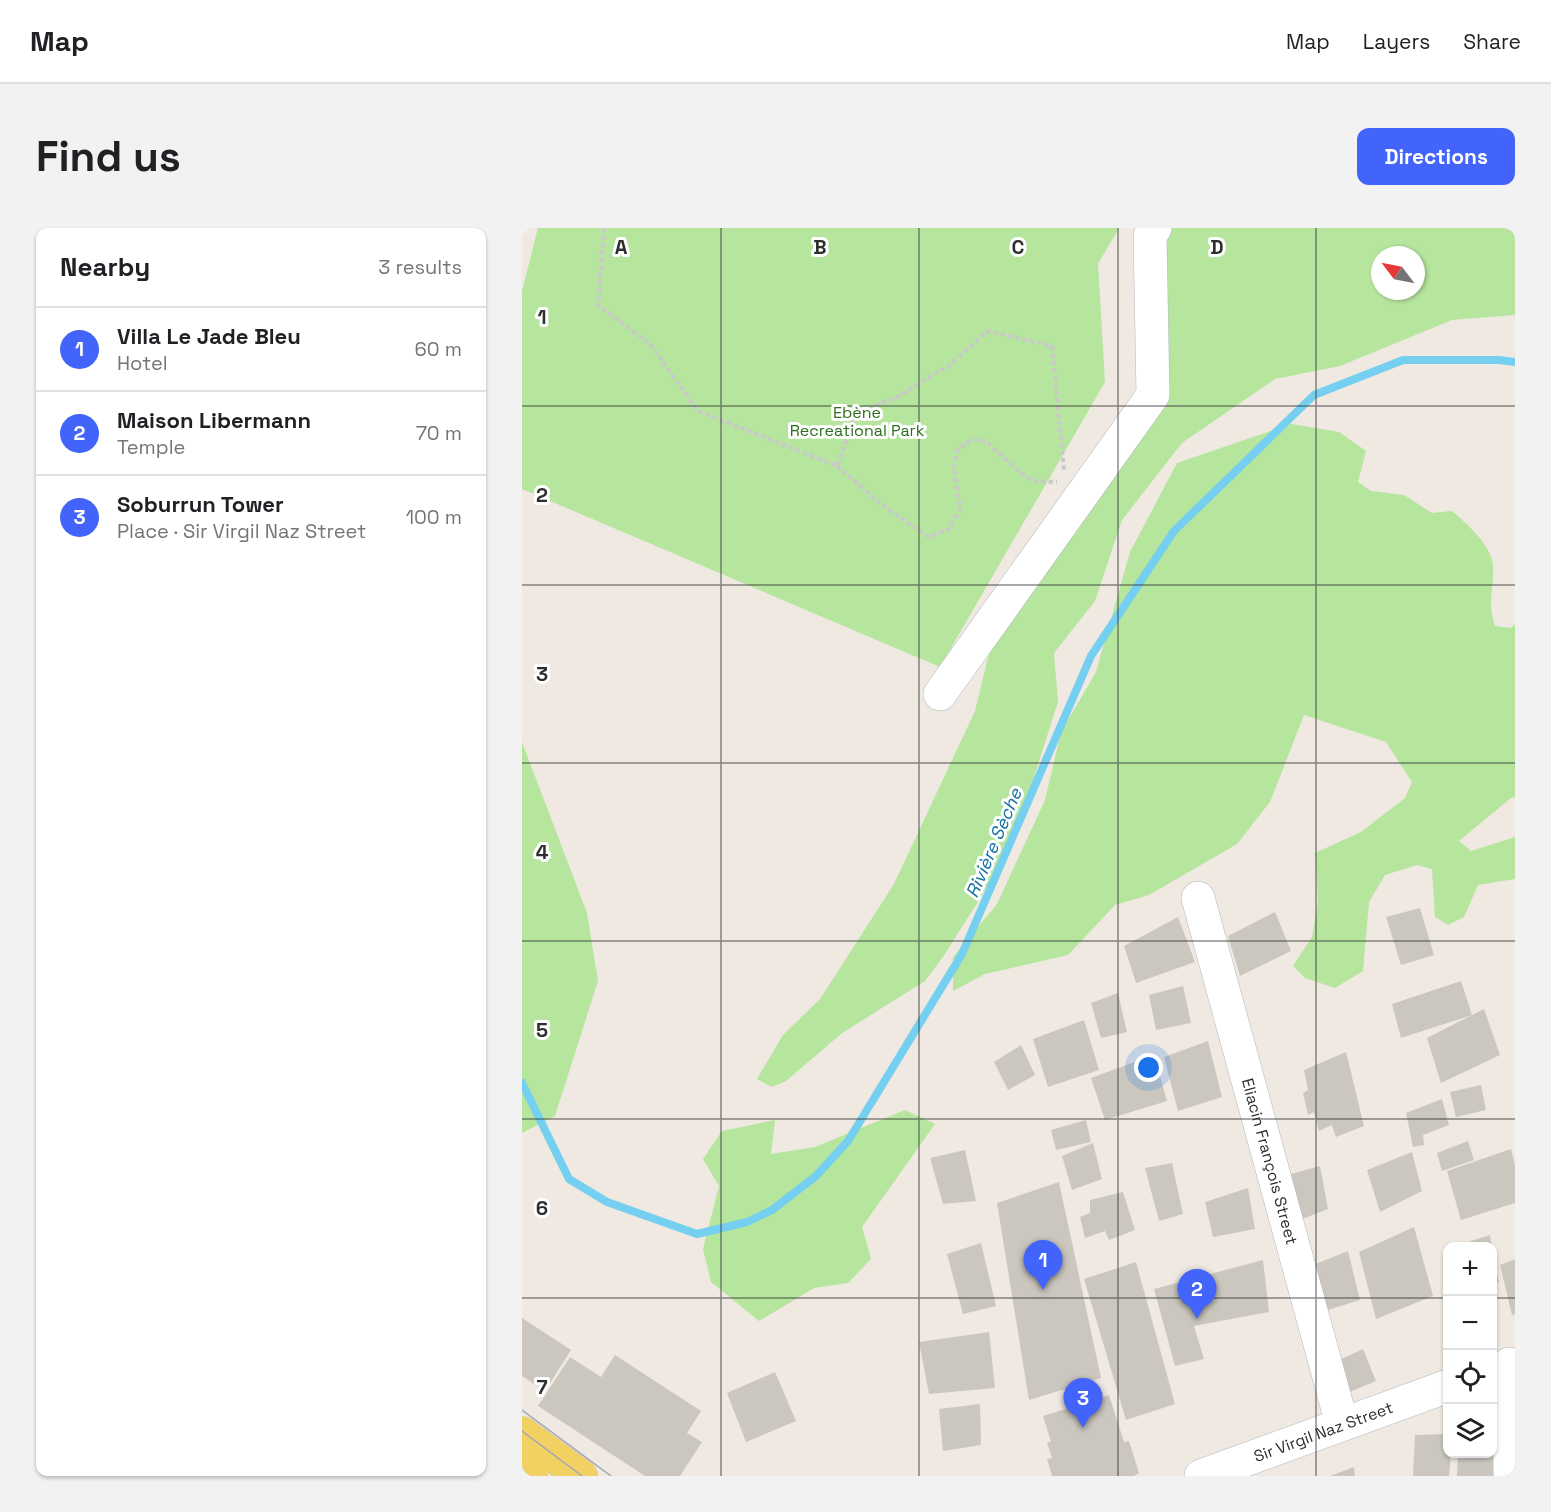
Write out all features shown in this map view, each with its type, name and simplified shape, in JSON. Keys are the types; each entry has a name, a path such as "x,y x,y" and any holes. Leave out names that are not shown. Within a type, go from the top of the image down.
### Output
{"main road":[{"path":"522,1433 581,1476"},
{"path":"522,1470 531,1476"}],"street":[{"path":"940,694 1153,395 1150,236 1155,228"},
{"name":"Eliacin François Street","path":"1198,898 1342,1424"},
{"path":"1505,1365 1510,1476"},
{"name":"Sir Virgil Naz Street","path":"1201,1476 1443,1388"}],"path":[{"path":"604,228 598,305 650,344 698,411 837,466 886,508 929,537 949,529 960,510 954,467 958,449 973,439 987,442 1022,474 1034,481 1065,483"},
{"path":"837,466 857,413 899,396 948,366 987,331 1052,346 1064,473"}],"green space":[{"name":"Ebène Recreational Park","path":"538,228 1119,228 1098,264 1105,382 940,667 522,489 522,291"},
{"path":"1159,228 1515,228 1515,315 1452,320 1340,366 1275,379 1182,443 1122,520 1095,601 1054,653 1058,702 1033,780 996,873 943,957 925,981 842,1033 786,1081 772,1087 757,1079 783,1035 820,999 894,884 975,711 991,645 1166,361"},
{"path":"1291,424 1339,432 1366,451 1358,482 1371,491 1404,495 1432,513 1452,511 1477,535 1492,558 1491,603 1495,626 1511,628 1515,624 1515,797 1459,841 1471,851 1515,837 1515,879 1478,885 1464,917 1448,925 1435,917 1432,869 1417,865 1385,875 1369,902 1363,971 1335,988 1305,978 1293,966 1312,937 1318,902 1315,853 1361,832 1405,798 1412,782 1386,742 1304,715 1270,802 1237,844 1149,895 1115,905 1068,955 985,974 953,991 953,957 997,904 1045,800 1061,732 1096,672 1130,552 1177,463"},
{"path":"522,742 587,913 598,981 555,1116 522,1133"},
{"path":"905,1110 935,1124 862,1227 871,1259 848,1283 814,1288 759,1321 711,1282 703,1249 719,1186 703,1159 722,1131 775,1120 771,1154 815,1147"}],"building":[{"path":"1420,908 1434,955 1401,965 1386,917"},
{"path":"1275,912 1291,951 1240,976 1228,936"},
{"path":"1178,917 1195,962 1136,983 1124,946"},
{"path":"1461,981 1472,1015 1401,1038 1392,1004"},
{"path":"1183,986 1191,1023 1156,1030 1149,995"},
{"path":"1118,993 1127,1032 1101,1038 1091,1003"},
{"path":"1484,1009 1500,1055 1441,1083 1427,1038"},
{"path":"1084,1020 1099,1070 1048,1087 1033,1039"},
{"path":"1208,1041 1222,1097 1178,1111 1164,1057"},
{"path":"1021,1045 1035,1075 1008,1090 994,1062"},
{"path":"1346,1052 1364,1126 1336,1137 1332,1125 1319,1131 1314,1112 1308,1115 1303,1093 1308,1090 1304,1070"},
{"path":"1154,1055 1167,1101 1105,1120 1091,1078"},
{"path":"1481,1085 1486,1110 1456,1117 1450,1092"},
{"path":"1442,1099 1449,1125 1423,1135 1424,1145 1413,1147 1406,1113"},
{"path":"1086,1120 1091,1142 1056,1150 1051,1130"},
{"path":"1468,1141 1474,1160 1442,1171 1437,1153"},
{"path":"1093,1143 1102,1179 1072,1190 1062,1156"},
{"path":"1511,1149 1515,1165 1515,1203 1461,1220 1447,1171"},
{"path":"965,1150 976,1201 943,1204 930,1158"},
{"path":"1412,1152 1422,1191 1380,1212 1367,1170"},
{"path":"1172,1163 1183,1214 1159,1221 1145,1168"},
{"path":"1320,1166 1328,1209 1292,1223 1280,1177"},
{"path":"1059,1182 1101,1378 1029,1400 997,1203"},
{"path":"1248,1188 1255,1229 1213,1237 1205,1202"},
{"path":"1123,1192 1135,1230 1109,1240 1105,1231 1085,1238 1080,1217 1090,1213 1090,1200"},
{"path":"1414,1227 1433,1296 1376,1319 1359,1252"},
{"path":"1490,1235 1491,1242 1468,1242"},
{"path":"981,1243 996,1306 963,1314 947,1254"},
{"path":"1348,1251 1360,1300 1305,1317 1293,1273"},
{"path":"1515,1259 1515,1314 1512,1315 1500,1265"},
{"path":"1263,1260 1269,1312 1194,1326 1204,1359 1175,1366 1154,1289"},
{"path":"1136,1262 1175,1404 1126,1420 1084,1279"},
{"path":"522,1318 571,1350 545,1391 522,1376"},
{"path":"989,1332 995,1388 929,1394 919,1342"},
{"path":"1363,1349 1376,1381 1330,1400 1318,1370"},
{"path":"615,1355 701,1411 687,1433 702,1442 680,1476 645,1476 538,1406 570,1357 601,1377"},
{"path":"775,1372 796,1421 746,1442 727,1393"},
{"path":"1109,1395 1124,1442 1129,1441 1139,1473 1134,1476 1052,1476 1047,1459 1052,1458 1047,1442 1051,1442 1043,1416 1069,1408 1070,1412 1085,1407 1084,1403"},
{"path":"1501,1398 1497,1450 1497,1404 1497,1399"},
{"path":"980,1404 981,1445 943,1451 939,1409"},
{"path":"1443,1434 1443,1458 1451,1458 1449,1476 1413,1476 1415,1435"},
{"path":"1458,1458 1496,1458 1495,1476 1457,1476"},
{"path":"1354,1467 1355,1476 1330,1476"}],"waterway":[{"name":"Rivière Sèche","path":"522,1083 569,1179 607,1202 697,1234 747,1222 772,1210 816,1176 848,1141 962,954 1091,656 1174,531 1314,395 1403,360 1515,362"}],"tram line":[{"path":"522,1410 611,1476"},
{"path":"522,1431 582,1476"}],"place":[{"name":"Villa Le Jade Bleu","path":"1043,1290"},
{"name":"Maison Libermann","path":"1197,1319"},
{"name":"Soburrun Tower","path":"1083,1428"}]}
